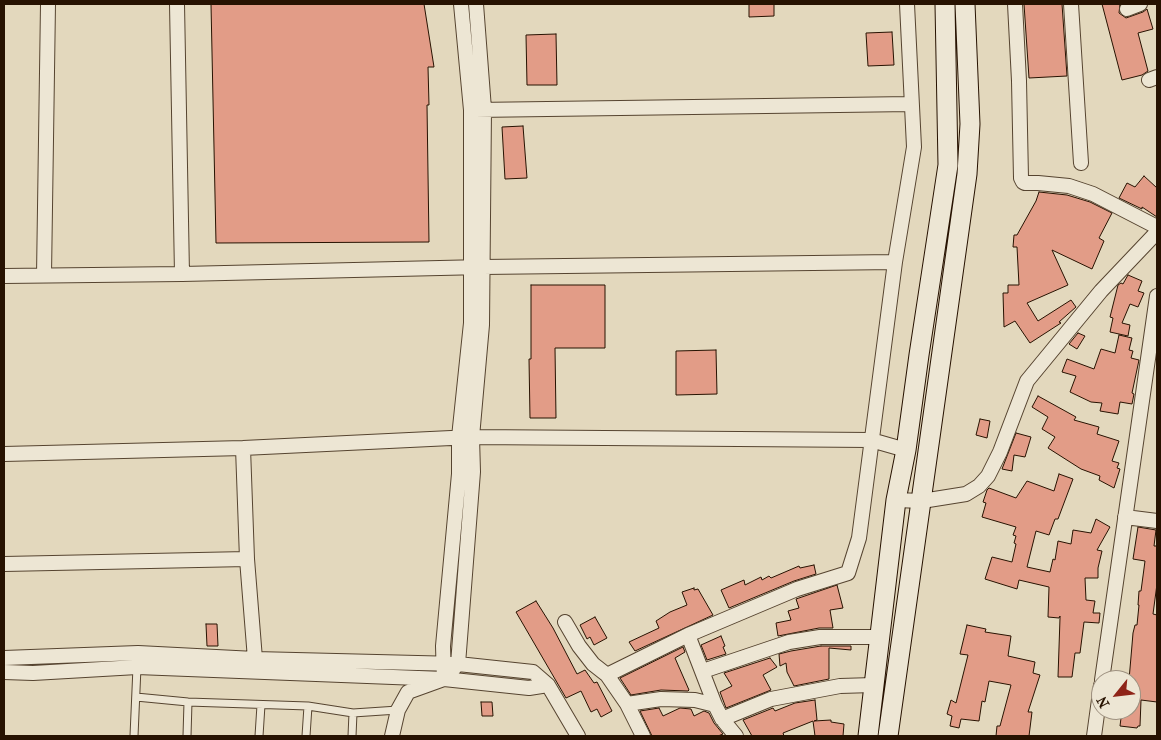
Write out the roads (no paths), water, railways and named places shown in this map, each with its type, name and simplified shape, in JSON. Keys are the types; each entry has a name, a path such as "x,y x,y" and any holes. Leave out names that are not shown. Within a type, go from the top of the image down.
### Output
{"main road":[{"path":"868,736 896,500 906,450 948,165 945,4"},
{"path":"888,736 968,174 970,124 965,4"}],"street":[{"path":"44,275 48,4"},
{"path":"177,4 182,274"},
{"path":"461,4 477,109"},
{"path":"444,679 443,663 459,474 465,437 471,323 477,267 476,4"},
{"path":"607,675 688,635 797,589 848,573 858,538 895,262 914,147 907,4"},
{"path":"1015,4 1021,178 1023,182 1069,186 1093,194 1157,227"},
{"path":"1071,4 1082,163"},
{"path":"1127,9 1140,4"},
{"path":"477,109 911,104"},
{"path":"896,500 922,501 966,494 979,486 988,476 1000,452 1027,381 1101,291 1157,232"},
{"path":"4,276 477,267 895,262"},
{"path":"1103,670 1157,296"},
{"path":"4,454 243,448 465,437 871,440 906,450"},
{"path":"392,736 398,710 408,692 444,679 458,664 473,472 465,437"},
{"path":"243,448 247,559 255,659"},
{"path":"1125,517 1157,520"},
{"path":"4,564 247,559"},
{"path":"564,622 592,664 607,675 627,704 643,736"},
{"path":"688,635 715,705 722,719 736,736"},
{"path":"703,671 789,642 820,637 880,637"},
{"path":"4,658 255,659 443,663 534,672 548,685 578,736"},
{"path":"4,672 33,673 138,660 444,679 529,688 548,685"},
{"path":"722,719 780,697 840,686 873,685"},
{"path":"627,704 661,699 694,700 715,705"},
{"path":"1094,736 1096,720"}],"lane":[{"path":"134,736 138,660"},
{"path":"136,697 188,702 308,706 353,713 398,710"},
{"path":"187,736 188,702"},
{"path":"259,736 261,705"},
{"path":"306,736 308,706"},
{"path":"352,736 353,713"}]}
